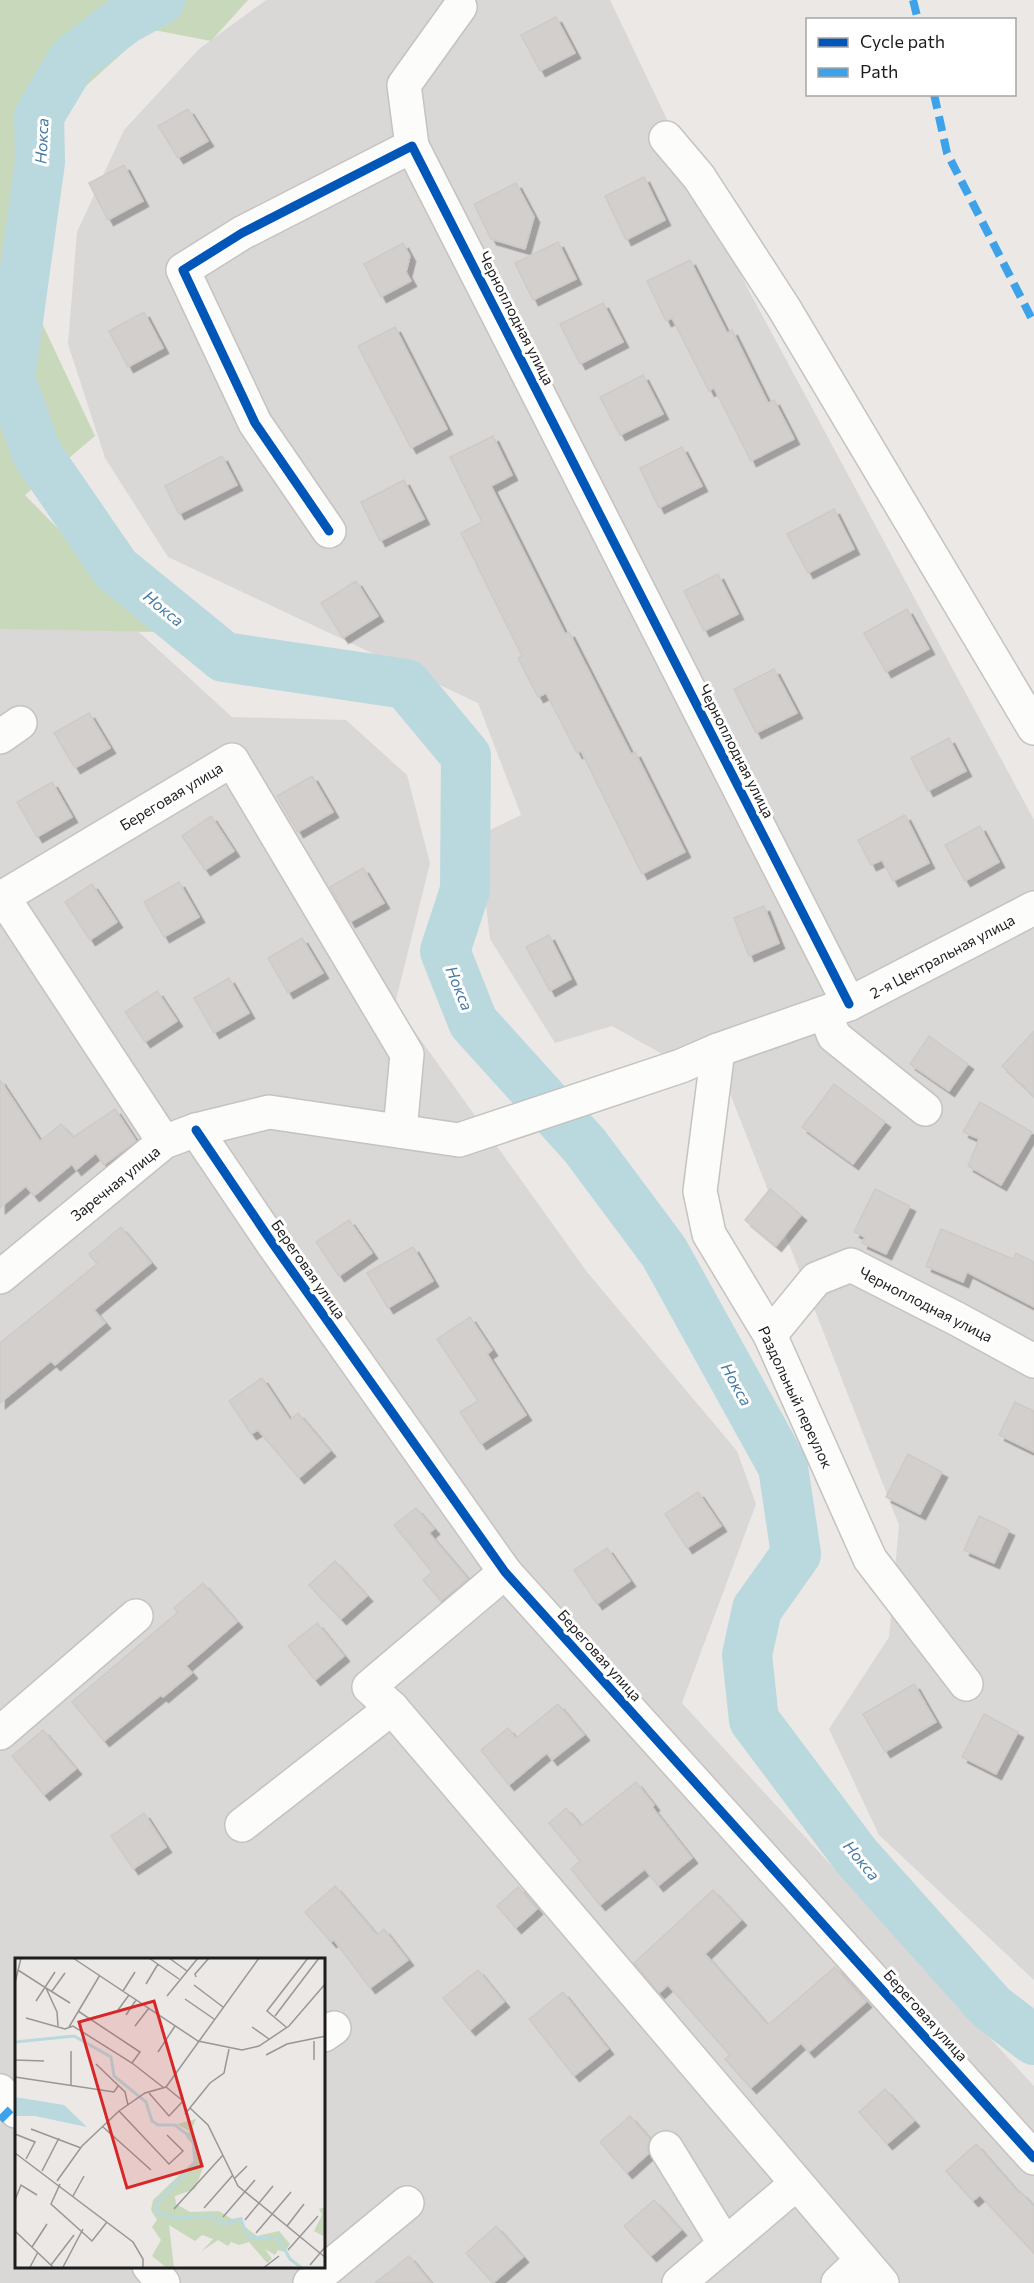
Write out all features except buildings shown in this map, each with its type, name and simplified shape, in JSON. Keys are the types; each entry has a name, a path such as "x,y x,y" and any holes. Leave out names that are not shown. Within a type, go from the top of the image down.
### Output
{"street":[{"name":"Черноплодная улица","path":"460,7 404,85 412,146 837,1009 834,1036 925,1109"},
{"path":"666,138 699,177 784,309 1034,728"},
{"path":"329,531 255,423 183,270 242,233 412,146"},
{"name":"Береговая улица","path":"164,1143 3,897 232,760 407,1054 400,1131"},
{"name":"2-я Центральная улица","path":"459,1140 681,1066 718,1050 837,1009 1034,908"},
{"name":"Раздольный переулок","path":"718,1050 700,1191 709,1234 770,1335 870,1559 966,1684"},
{"name":"Заречная улица","path":"0,1277 164,1143 196,1130 269,1113 459,1140"},
{"name":"Береговая улица","path":"196,1130 273,1245 505,1572 1034,2158"},
{"name":"Черноплодная улица","path":"770,1335 816,1279 851,1265 957,1318 1034,1361"},
{"path":"505,1572 369,1687 392,1708 872,2272 837,2283"},
{"path":"0,1733 136,1616"},
{"path":"242,1825 392,1708"},
{"path":"0,2091 15,2110"},
{"path":"666,2148 725,2244"},
{"path":"679,2283 796,2184"},
{"path":"310,2283 407,2203"},
{"path":"150,2268 163,2283"}],"shaded area":[{"path":"266,0 610,0 748,289 1034,820 1034,1980 879,1835 829,1729 889,1637 899,1525 729,1091 612,1026 555,1043 490,939 478,836 521,815 478,703 168,557 105,458 68,344 77,232 124,130 199,49"},
{"path":"0,481 27,530 232,717 346,720 407,775 430,863 395,1004 587,1272 737,1451 756,1504 682,1703 1034,2086 1034,2283 0,2283"}],"green space":[{"path":"0,0 248,0 211,41 149,29 67,103 33,304 95,436 25,495 159,632 0,629"}],"waterway":[{"name":"Нокса","path":"160,0 124,20 73,59 39,116 40,162 10,378 37,454 116,569 224,657 406,684 466,756 465,890 445,951 473,1022 585,1146 664,1252 783,1467 796,1554 757,1609 747,1655 754,1720 856,1856 991,2007 1034,2040"}],"marked path":[{"path":"913,0 918,18"},
{"path":"934,96 947,153 1034,323"},
{"path":"0,2120 13,2107"}],"cycle path":[{"path":"329,531 255,423 183,270 242,233 412,146 849,1004"},
{"path":"196,1130 273,1244 505,1572 1034,2158"}]}
